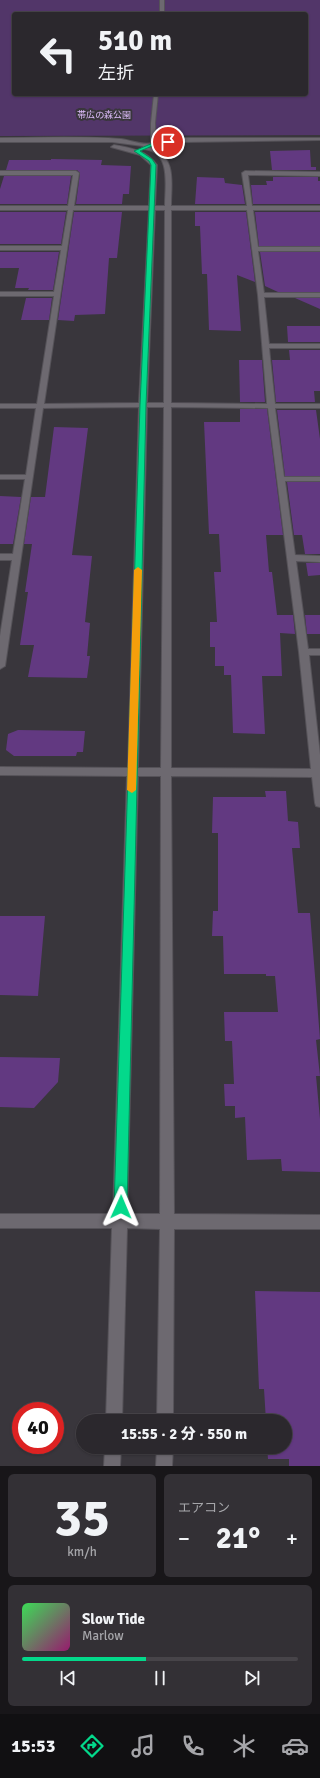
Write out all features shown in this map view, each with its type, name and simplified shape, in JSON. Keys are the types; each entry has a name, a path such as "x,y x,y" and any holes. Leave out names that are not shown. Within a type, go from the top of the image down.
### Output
{"street":[{"path":"162,0 162,12"},
{"path":"151,145 156,96"},
{"path":"136,151 151,145 181,140 320,139"},
{"path":"0,140 104,140 151,145 165,159 168,167 166,772 167,1221 165,1414"},
{"path":"111,147 136,151 151,160 154,165 143,405 114,1414"},
{"path":"0,173 76,173 17,557 1,651 0,666"},
{"path":"320,174 245,173 262,295 271,406 304,652 320,803"},
{"path":"0,208 320,208"},
{"path":"0,248 64,248"},
{"path":"255,249 320,249"},
{"path":"0,294 57,294"},
{"path":"262,295 320,295"},
{"path":"266,346 320,346"},
{"path":"0,406 320,406"},
{"path":"0,477 29,477"},
{"path":"281,479 320,479"},
{"path":"0,557 17,557"},
{"path":"291,558 320,558"},
{"path":"304,652 320,652"},
{"path":"0,771 318,773"},
{"path":"0,1221 320,1222"},
{"path":"112,1466 113,1454"},
{"path":"164,1466 165,1454"}],"green space":[{"name":"帯広の森公園","path":"0,0 320,0 320,135 0,136"}],"building":[{"path":"310,150 311,167 316,167 316,170 272,170 270,151"},
{"path":"9,160 102,160 101,165 131,166 129,194 123,194 122,204 76,204 80,173 77,170 6,170"},
{"path":"4,176 71,176 67,204 0,204 0,189"},
{"path":"197,177 224,178 225,183 242,185 245,204 195,204"},
{"path":"273,177 318,177 318,181 320,181 320,204 253,204 251,185 267,185 266,181 273,181"},
{"path":"0,212 66,212 61,244 0,244"},
{"path":"74,212 122,212 117,258 109,258 105,314 75,315 74,321 58,320"},
{"path":"195,212 246,212 255,282 237,275 241,331 209,330 207,274 202,274 200,226 195,226"},
{"path":"255,212 320,212 320,246 259,246"},
{"path":"0,252 59,252 53,290 28,290 29,288 15,288 19,268 0,268"},
{"path":"260,252 320,252 320,292 278,292 265,286"},
{"path":"26,298 52,298 49,320 21,320"},
{"path":"295,298 320,298 320,309"},
{"path":"287,326 320,326 320,342 288,342"},
{"path":"289,350 320,350 320,391 314,391 315,402 276,402 272,360 290,360"},
{"path":"239,360 262,360 265,402 240,402"},
{"path":"240,409 267,409 283,535 266,535 269,572 272,572 277,615 293,615 295,634 280,633 282,676 262,676 265,734 233,733 231,675 224,675 224,666 215,666 215,647 210,647 210,622 217,622 214,572 221,572 219,534 209,534 204,422 240,422"},
{"path":"277,410 316,410 320,439 320,476 285,476"},
{"path":"54,427 88,428 72,555 92,556 85,622 90,623 87,656 90,656 87,678 28,677 34,645 20,645 28,592 25,592 32,544 24,544 31,497 45,497"},
{"path":"287,482 320,482 320,554 305,554 302,535 294,535"},
{"path":"0,496 21,497 13,544 0,544"},
{"path":"306,563 320,563 320,575 308,576"},
{"path":"305,615 320,615 320,634 307,634"},
{"path":"18,730 85,731 83,752 77,752 76,756 14,756 6,750 8,734"},
{"path":"265,791 286,791 288,821 298,822 300,848 292,848 298,913 310,913 320,1039 316,1040 320,1076 316,1076 320,1119 320,1172 282,1171 281,1159 247,1160 245,1117 235,1118 235,1106 225,1106 224,1084 234,1084 232,1041 225,1041 224,1012 278,1012 275,976 266,976 266,974 224,974 223,936 212,936 213,911 218,911 218,833 212,833 213,797 266,797"},
{"path":"0,916 45,916 38,996 0,995"},
{"path":"0,1057 60,1058 58,1082 34,1108 0,1107"},
{"path":"255,1291 320,1292 320,1466 289,1466 289,1459 268,1459 268,1454 292,1454 292,1414 266,1414 264,1389 259,1389"}],"slow traffic":[{"path":"132,790 138,570"}],"route":[{"path":"121,1207 132,756 143,405 154,165 151,160 136,151 154,144 168,142"}]}
